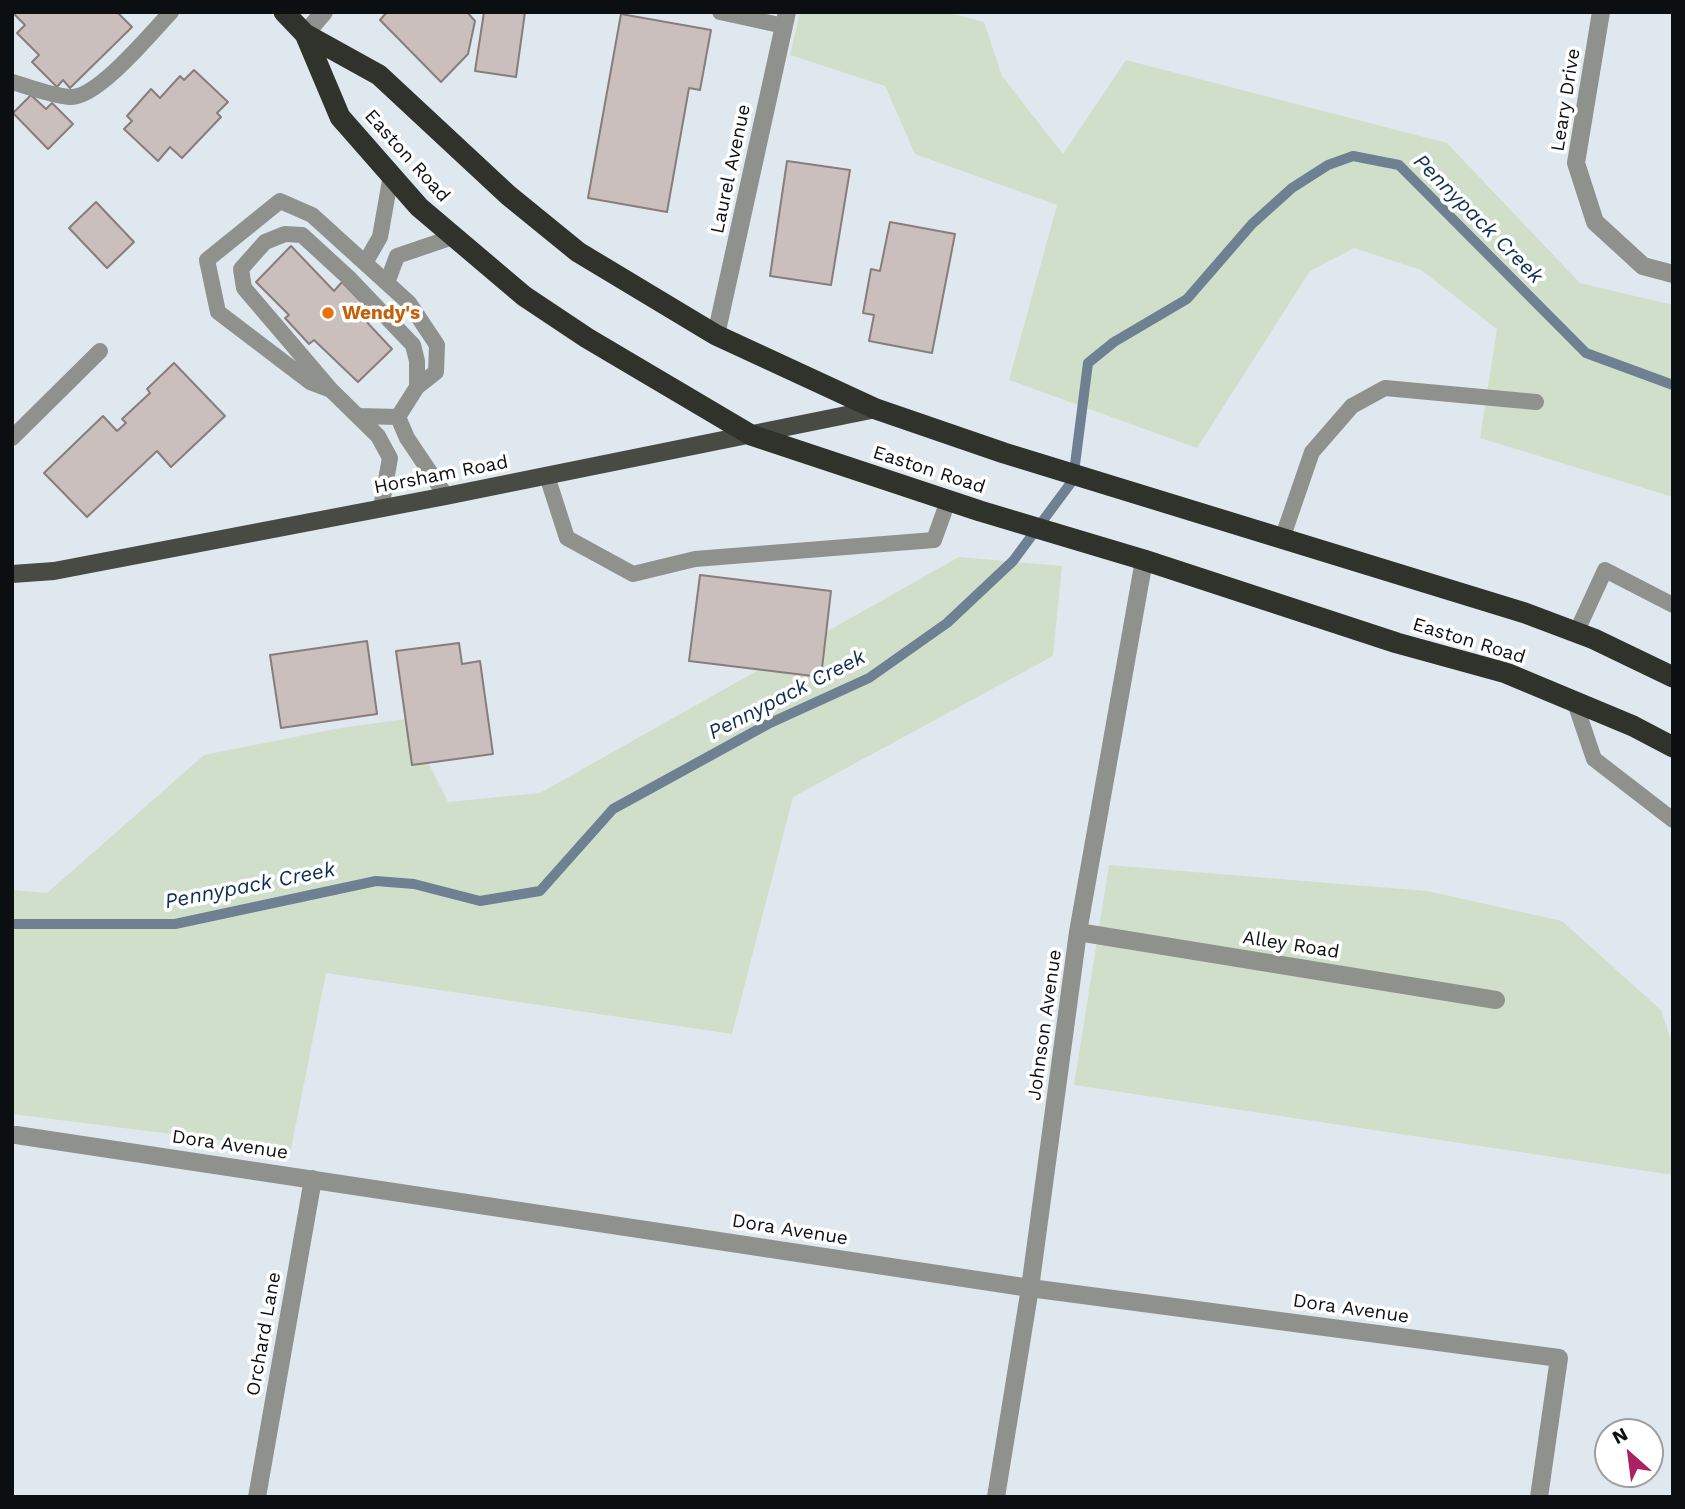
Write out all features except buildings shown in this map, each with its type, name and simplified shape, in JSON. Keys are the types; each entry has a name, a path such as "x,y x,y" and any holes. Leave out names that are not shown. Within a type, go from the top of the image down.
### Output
{"highway":[{"name":"Easton Road","path":"284,12 305,34 379,75 508,195 578,252 716,335 876,409 1004,453 1501,605 1576,632 1673,677"},
{"name":"Easton Road","path":"305,34 340,117 419,207 524,296 587,338 751,435 980,512 1144,560 1397,643 1506,673 1633,726 1673,747"}],"main road":[{"name":"Horsham Road","path":"12,574 54,571 446,496 876,409"}],"street":[{"path":"305,34 324,12"},
{"name":"Leary Drive","path":"1601,12 1576,163 1595,222 1643,266 1673,274"},
{"name":"Laurel Avenue","path":"716,335 786,19"},
{"name":"Johnson Avenue","path":"996,1497 1030,1287 1079,932 1144,560"},
{"name":"Alley Road","path":"1079,932 1496,1000"},
{"name":"Dora Avenue","path":"16,1135 1030,1287 1559,1358 1539,1497"},
{"name":"Orchard Lane","path":"257,1497 313,1179"}],"lane":[{"path":"12,82 73,97 95,87 125,62 171,12"},
{"path":"720,12 786,19"},
{"path":"365,263 380,237 391,176"},
{"path":"331,390 310,382 218,312 207,260 280,201 312,215 409,303 437,345 436,372 417,387 398,417"},
{"path":"382,508 390,458 378,436 331,390 244,288 241,269 265,242 285,234 302,235 413,345 417,361 417,387"},
{"path":"387,283 397,256 453,237"},
{"path":"12,438 100,351"},
{"path":"1282,539 1312,452 1352,406 1385,388 1536,402"},
{"path":"359,416 398,417"},
{"path":"398,417 407,438 446,496"},
{"path":"547,476 566,538 633,574 695,559 934,540 947,501"},
{"path":"1576,632 1605,570 1673,605"},
{"path":"1574,700 1594,760 1673,820"}],"green space":[{"path":"800,12 946,12 984,22 1002,76 1063,154 1126,60 1447,143 1580,283 1673,305 1673,497 1480,438 1497,329 1421,270 1354,248 1310,271 1197,448 1009,380 1057,205 915,154 885,86 790,55"},
{"path":"959,557 1062,566 1053,656 793,797 732,1034 326,973 291,1149 12,1114 12,890 47,893 204,755 340,728 406,719 448,802 540,793"},
{"path":"1109,865 1427,891 1562,921 1661,1010 1673,1046 1673,1175 1074,1085"}],"waterway":[{"name":"Pennypack Creek","path":"12,924 175,924 376,881 414,884 480,901 540,891 613,809 768,724 869,678 947,623 1013,561 1073,480 1088,363 1114,342 1187,299 1252,224 1292,188 1328,165 1353,156 1399,165 1586,353 1673,385"}],"place":[{"name":"Wendy's","path":"328,313"}]}
